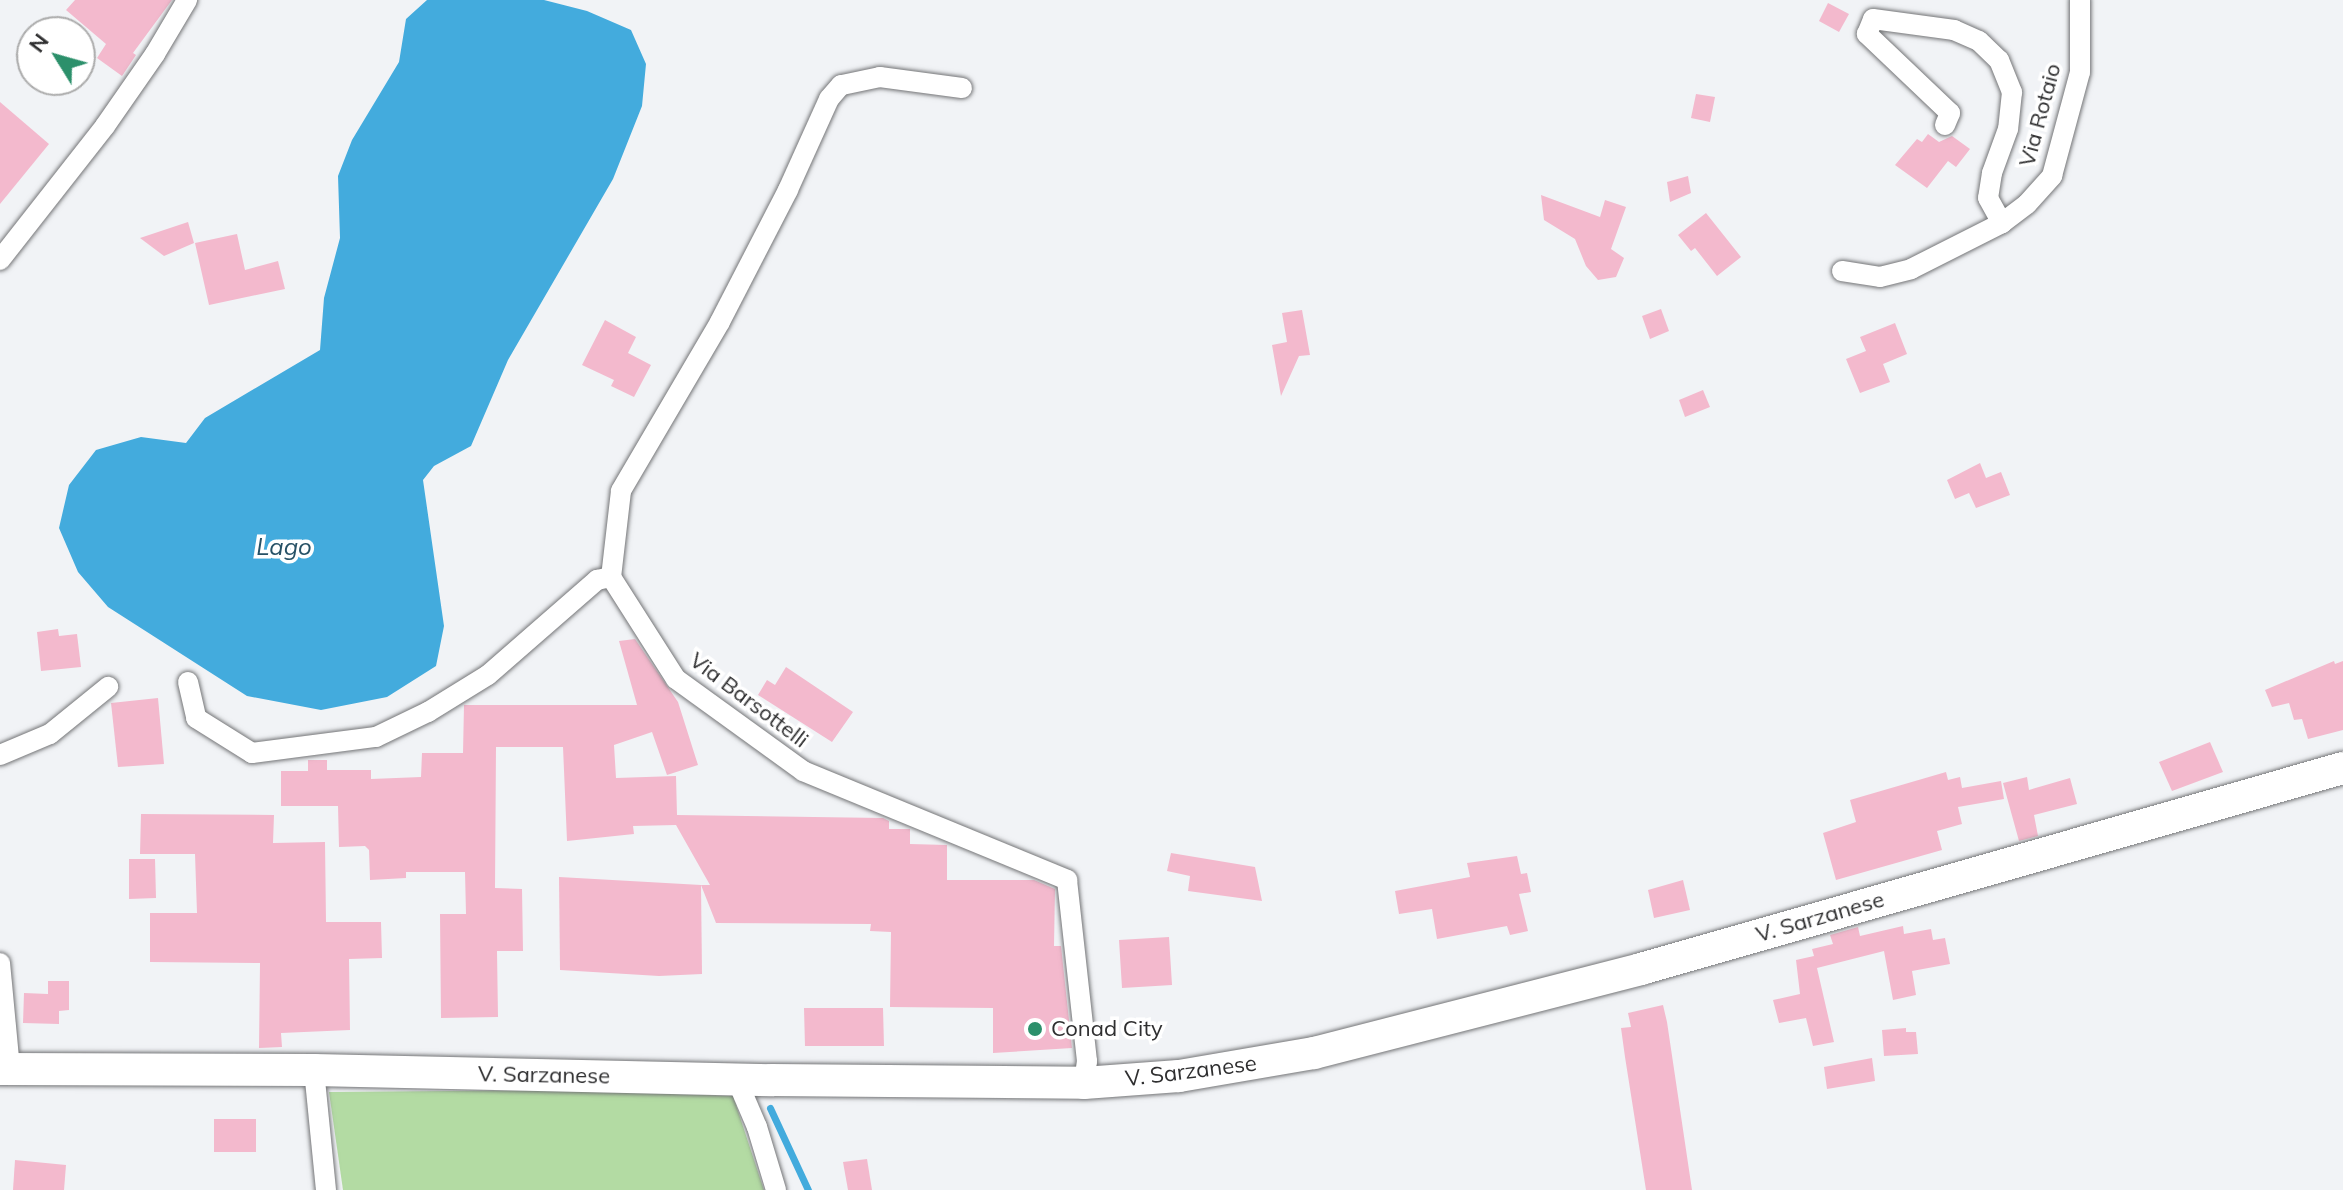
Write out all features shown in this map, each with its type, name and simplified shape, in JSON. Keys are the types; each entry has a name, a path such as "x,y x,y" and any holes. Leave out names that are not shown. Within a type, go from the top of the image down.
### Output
{"main road":[{"name":"V. Sarzanese","path":"5,1069 314,1070 1084,1083 1179,1076 1314,1053 1641,969 2343,768"}],"street":[{"path":"0,260 105,126 187,0"},
{"name":"Via Rotaio","path":"1842,271 1880,277 1911,269 2002,223 2027,204 2052,176 2080,72 2080,0"},
{"name":"Via Rotaio","path":"1945,125 1950,113 1867,34 1873,19 1954,30 1979,41 1999,60 2012,92 2008,129 1992,173 1988,198 2002,223"},
{"path":"188,682 196,718 252,753 376,737 428,712 488,675 597,580 611,577 621,491 720,322 788,190 829,99 841,85 880,77 962,88"},
{"name":"Via Barsottelli","path":"611,577 676,679 803,771 1067,880 1087,1061 1084,1083"},
{"path":"0,755 50,734 108,687"},
{"path":"0,963 5,1069"},
{"path":"314,1070 326,1190"},
{"path":"736,1078 757,1127 776,1190"}],"green space":[{"path":"556,1090 733,1096 764,1190 343,1190 329,1092"}],"water":[{"name":"Lago","path":"427,0 544,0 587,11 631,30 646,64 642,106 613,179 508,360 471,446 434,466 423,480 444,626 436,666 387,697 321,710 247,696 108,607 78,572 59,528 69,485 96,450 141,437 186,443 205,418 320,350 324,298 340,238 338,176 352,140 399,62 406,19"}],"building":[{"path":"75,0 172,0 133,53 136,55 122,76 97,58 106,44 96,36 96,16 73,16 66,10"},
{"path":"1828,3 1849,14 1839,32 1819,21"},
{"path":"1696,94 1715,97 1710,122 1691,118"},
{"path":"0,102 49,144 0,204"},
{"path":"1928,134 1939,142 1952,136 1970,149 1956,167 1948,161 1927,188 1895,165 1917,139 1922,142"},
{"path":"1688,176 1691,193 1670,202 1667,182"},
{"path":"1541,195 1600,217 1605,200 1626,207 1611,249 1624,258 1616,277 1598,280 1586,266 1575,239 1544,220"},
{"path":"1706,213 1741,257 1717,276 1695,248 1691,251 1678,235"},
{"path":"188,222 194,243 164,256 140,238"},
{"path":"237,234 245,270 278,261 285,289 209,305 195,243"},
{"path":"1661,309 1669,331 1650,339 1642,316"},
{"path":"1302,310 1310,355 1299,356 1281,396 1272,345 1287,342 1282,313"},
{"path":"605,320 636,337 628,353 651,365 634,397 611,386 614,380 582,365"},
{"path":"1895,323 1907,354 1883,364 1890,382 1860,393 1846,359 1866,351 1860,337"},
{"path":"1703,390 1710,407 1685,417 1679,400"},
{"path":"1980,463 1986,478 2001,472 2010,495 1976,508 1969,493 1955,499 1947,480"},
{"path":"58,629 59,636 77,634 81,667 41,671 37,632"},
{"path":"635,639 678,702 698,765 667,775 652,732 614,745 616,778 676,776 677,815 883,818 889,821 889,829 910,829 910,844 947,845 947,880 1034,880 1055,889 1054,946 1061,946 1072,1048 993,1053 993,1008 890,1007 891,932 870,931 871,924 716,923 701,885 710,885 676,825 633,826 634,834 567,841 563,747 496,747 495,888 522,889 523,951 497,951 498,1017 441,1018 440,914 466,914 465,872 406,872 406,878 370,880 369,850 365,846 339,847 338,806 281,806 281,771 308,771 308,760 327,760 327,770 371,770 371,779 421,777 422,753 463,753 464,705 637,705 619,641"},
{"path":"2334,661 2335,664 2343,661 2343,730 2308,739 2302,719 2294,720 2289,703 2272,707 2265,690"},
{"path":"786,667 853,712 832,742 758,695 767,680 775,685"},
{"path":"158,698 164,764 118,767 111,703"},
{"path":"2210,742 2223,772 2172,791 2159,762"},
{"path":"1946,772 1948,780 1960,777 1962,788 2001,781 2004,799 1958,807 1962,824 1937,831 1942,850 1836,880 1823,833 1856,822 1850,800"},
{"path":"2027,777 2029,790 2070,778 2077,804 2034,815 2038,836 2019,841 2003,783"},
{"path":"141,814 274,815 273,843 325,842 326,922 381,922 382,958 349,959 350,1030 281,1033 282,1047 259,1048 260,963 150,962 150,913 197,913 195,854 140,854"},
{"path":"1171,853 1255,867 1262,901 1188,891 1190,876 1167,871"},
{"path":"1517,856 1521,874 1527,873 1531,892 1519,894 1528,931 1510,935 1507,926 1437,939 1432,909 1399,914 1395,891 1470,877 1467,863"},
{"path":"129,859 155,859 156,898 129,899"},
{"path":"559,877 701,885 702,974 659,976 560,970"},
{"path":"1683,880 1690,910 1654,918 1648,890"},
{"path":"1903,926 1904,934 1931,929 1933,940 1945,938 1950,964 1912,971 1916,995 1893,1000 1884,951 1817,968 1834,1042 1813,1046 1806,1018 1779,1023 1773,1000 1800,994 1796,960 1814,956 1812,949 1833,944 1830,935 1858,927 1860,936"},
{"path":"1169,937 1172,985 1122,988 1119,940"},
{"path":"48,981 69,981 69,1010 59,1011 59,1024 23,1023 24,993 48,994"},
{"path":"1663,1005 1692,1190 1646,1190 1625,1057 1621,1028 1631,1027 1628,1013"},
{"path":"804,1008 883,1008 884,1046 805,1046"},
{"path":"1906,1028 1906,1032 1916,1032 1918,1054 1884,1056 1882,1030"},
{"path":"1872,1058 1875,1081 1827,1089 1824,1067"},
{"path":"214,1119 256,1119 256,1152 214,1152"},
{"path":"867,1159 872,1190 848,1190 843,1162"},
{"path":"15,1160 66,1165 64,1190 13,1190"}],"waterway":[{"path":"770,1108 808,1190"}],"place":[{"name":"Conad City","path":"1035,1029"}]}
